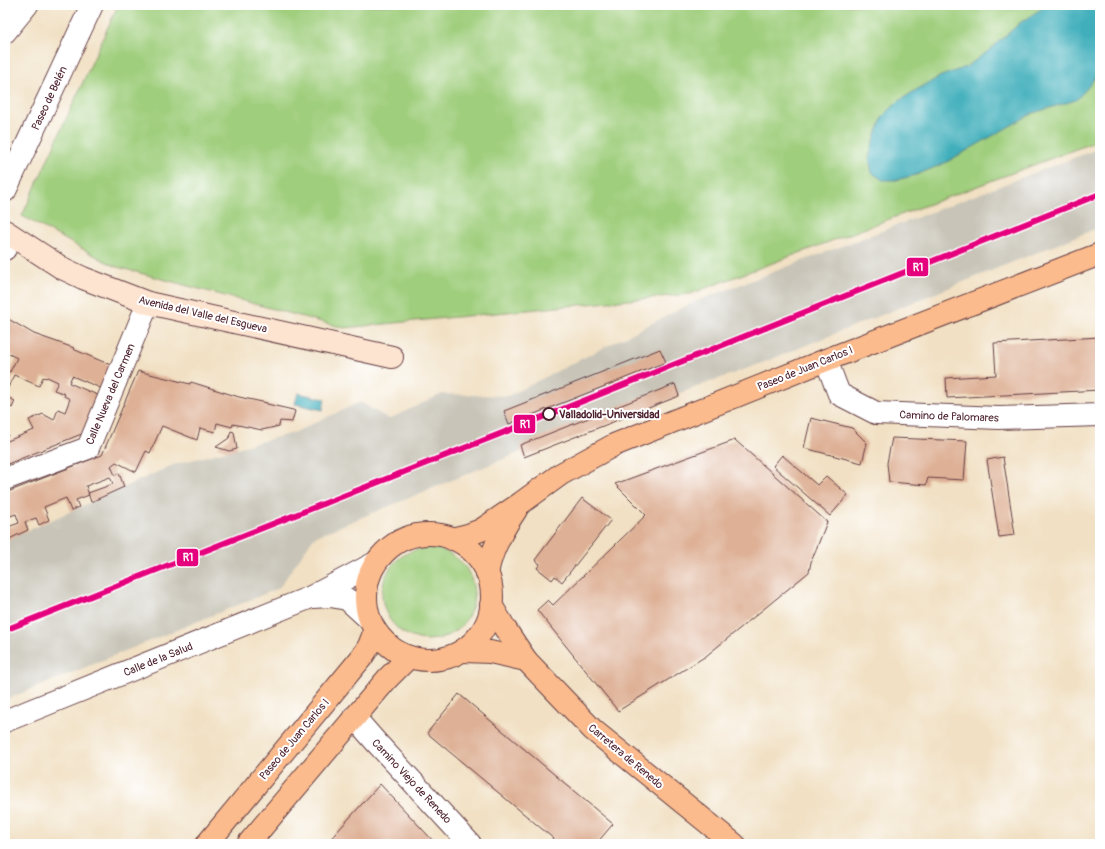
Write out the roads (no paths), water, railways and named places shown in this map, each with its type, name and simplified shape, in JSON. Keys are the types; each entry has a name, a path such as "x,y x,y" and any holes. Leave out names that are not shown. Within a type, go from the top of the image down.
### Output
{"main road":[{"name":"Paseo de Juan Carlos I","path":"452,539 481,530 561,474 614,445 826,360 1100,254"},
{"name":"Paseo de Juan Carlos I","path":"487,574 489,559 496,542 505,525 521,503"},
{"path":"416,535 440,535 452,539 469,549 480,560 487,574 491,589 491,605 485,626 475,640 450,657 437,660 423,660 399,653 381,639 372,625 365,599 368,580 375,563 383,553 393,545 416,535"},
{"name":"Carretera de Renedo","path":"491,605 526,660 592,730 734,844"},
{"name":"Paseo de Juan Carlos I","path":"207,844 362,657 369,646 372,625"},
{"path":"462,650 490,652 526,660"},
{"path":"248,844 354,717 387,679 409,657"}],"street":[{"path":"5,32 27,5"},
{"name":"Paseo de Belén","path":"5,191 92,5"},
{"name":"Avenida del Valle del Esgueva","path":"7,238 82,278 148,303 392,357"},
{"name":"Calle Nueva del Carmen","path":"5,480 88,448 148,303"},
{"name":"Camino de Palomares","path":"826,360 839,394 876,414 999,418 1100,414"},
{"name":"Calle de la Salud","path":"5,721 310,597 375,563"},
{"name":"Calle de la Salud","path":"310,597 331,596 347,599 372,625"},
{"name":"Camino Viejo de Renedo","path":"354,717 470,844"}],"water":[{"path":"1047,5 1100,5 1100,70 1089,86 1076,100 1033,113 943,164 916,175 896,180 883,180 872,173 869,158 883,116 899,101 916,90 941,76 966,67 987,52 1021,22"},
{"path":"298,393 325,399 323,410 295,404"}],"railway":[{"path":"5,630 1100,194"}],"place":[{"name":"Valladolid-Universidad","path":"549,414"}]}
